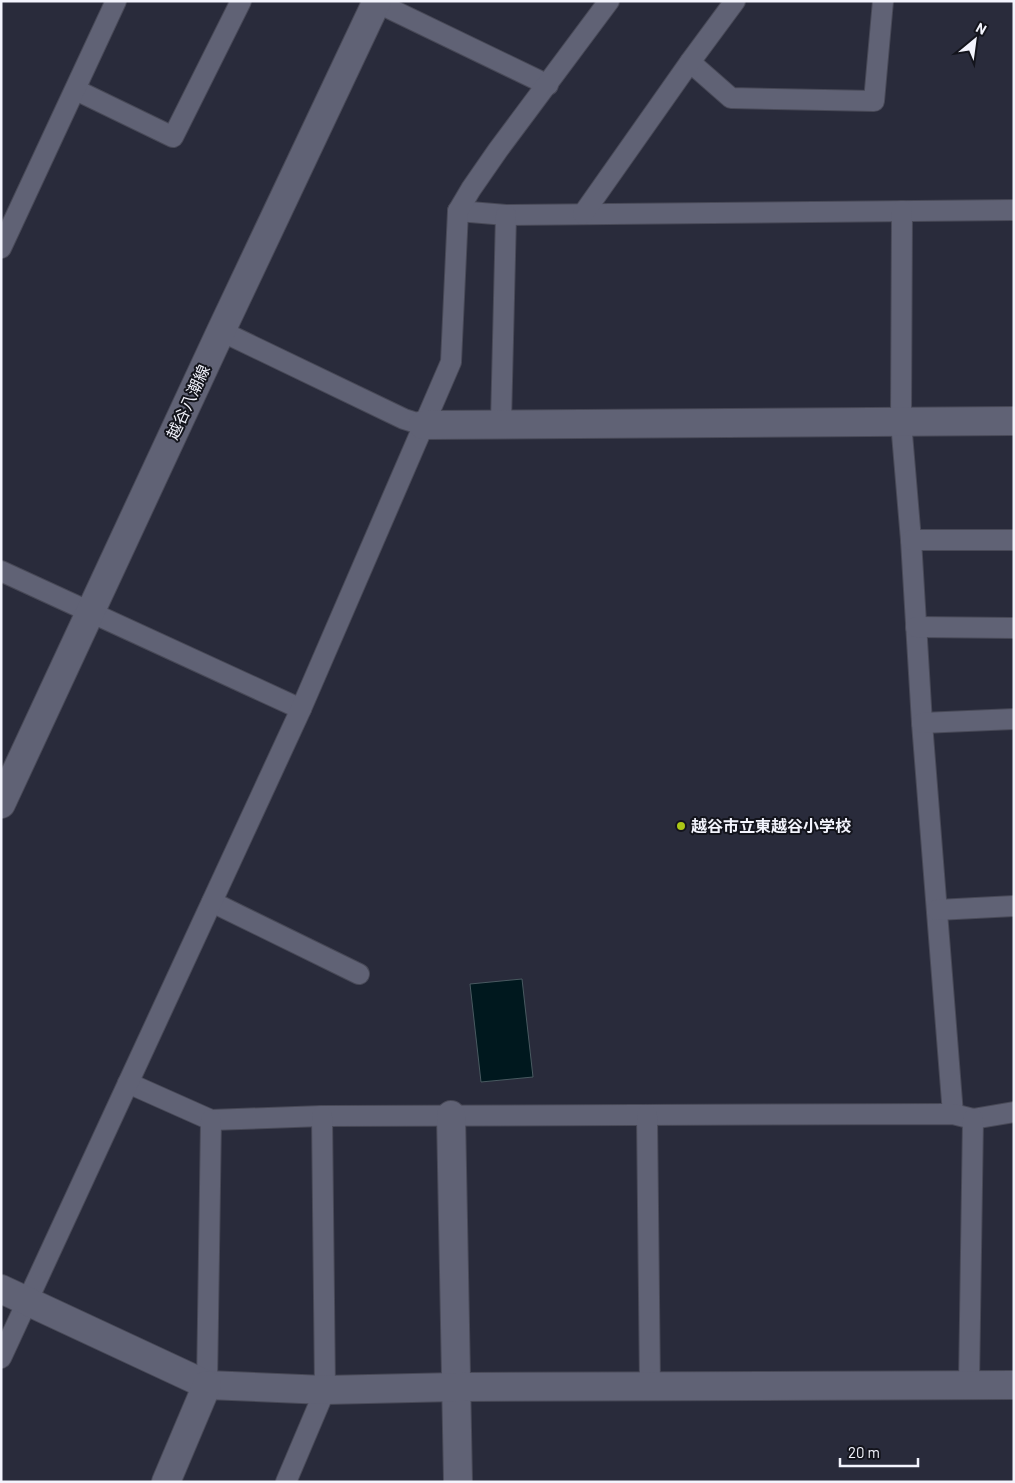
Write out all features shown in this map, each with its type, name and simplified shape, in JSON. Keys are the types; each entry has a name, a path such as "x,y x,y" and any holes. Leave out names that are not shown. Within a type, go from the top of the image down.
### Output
{"street":[{"path":"1,248 8,218 76,90 116,1"},
{"path":"76,90 173,137 241,1"},
{"path":"1,1358 301,709 452,362 458,211 476,181 610,1"},
{"path":"583,214 735,1"},
{"path":"690,62 731,98 874,101 883,1"},
{"path":"376,2 548,85"},
{"name":"越谷八潮線","path":"1,804 376,2"},
{"path":"458,211 506,215 1014,210"},
{"path":"902,211 901,422 911,540 922,724 953,1114"},
{"path":"501,423 506,215"},
{"path":"221,331 404,419 423,425 1014,421"},
{"path":"911,540 1014,540"},
{"path":"1,572 301,709"},
{"path":"916,627 1014,628"},
{"path":"922,724 1014,719"},
{"path":"212,902 359,974"},
{"path":"937,910 1014,906"},
{"path":"128,1083 211,1120 322,1116 953,1114 973,1119 1014,1112"},
{"path":"451,1115 458,1482"},
{"path":"647,1115 650,1387"},
{"path":"286,1482 325,1390 322,1116"},
{"path":"969,1385 973,1119"},
{"path":"166,1482 207,1385 211,1120"},
{"path":"1,1289 207,1385 325,1390 456,1387 1014,1385"}],"water":[{"path":"522,979 533,1077 481,1082 470,984"}],"place":[{"name":"越谷市立東越谷小学校","path":"681,826"}]}
